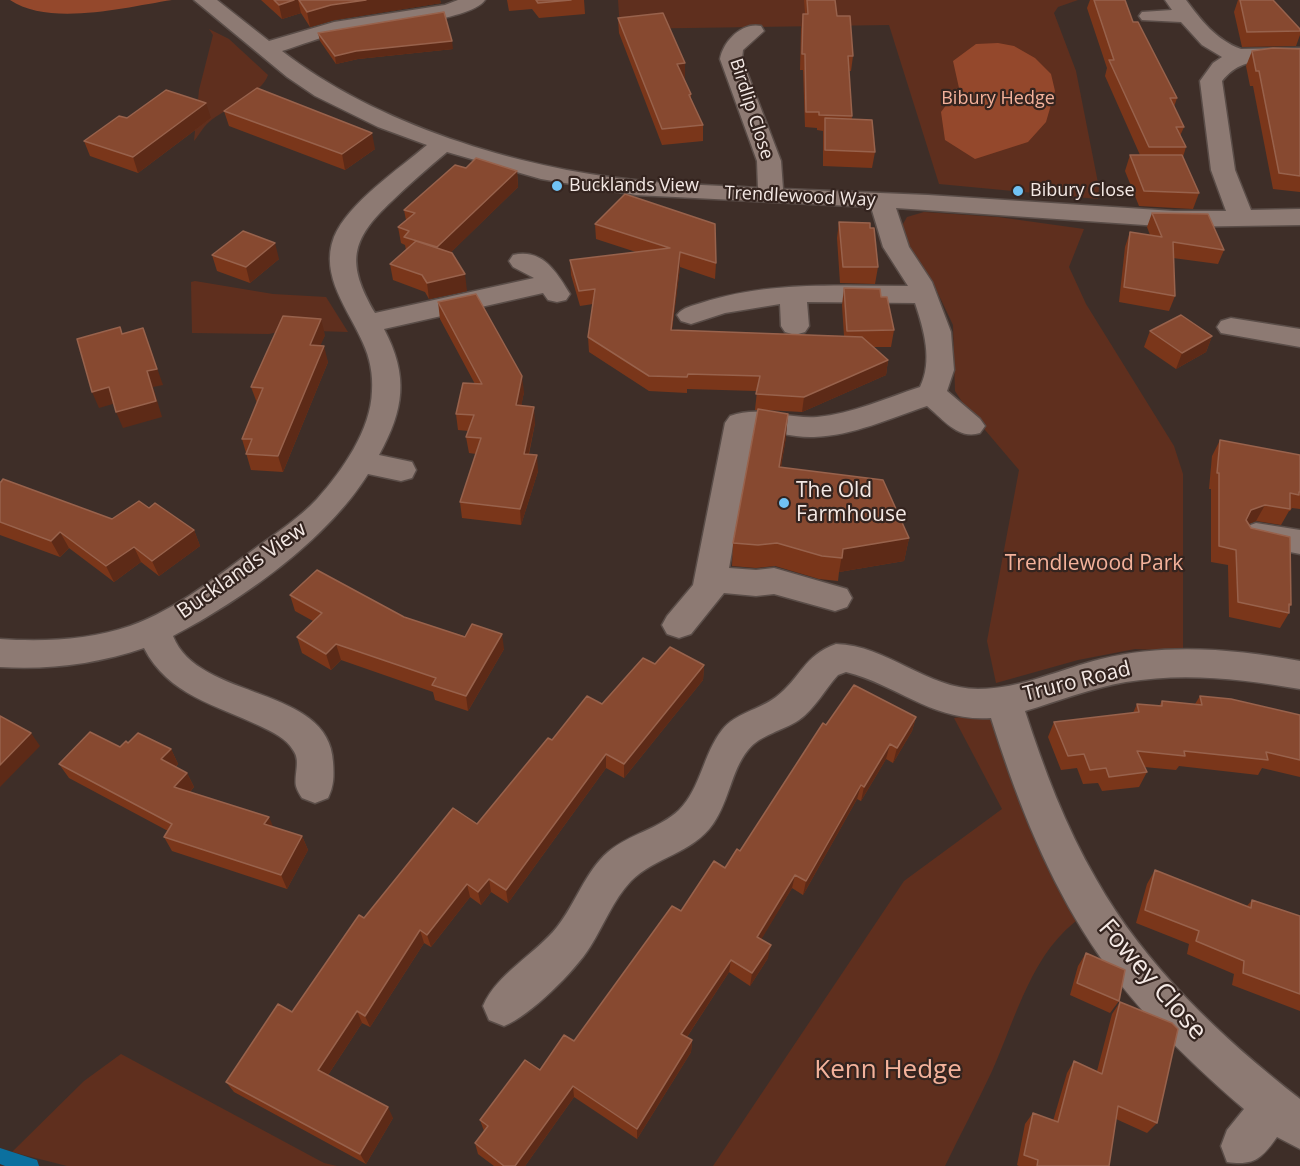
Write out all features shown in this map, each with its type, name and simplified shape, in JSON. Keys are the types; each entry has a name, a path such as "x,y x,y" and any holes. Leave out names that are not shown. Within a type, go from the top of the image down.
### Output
{"street":[{"name":"Trendlewood Way","path":"204,0 323,91 386,122 443,143 541,172 585,181 636,188 928,202 1174,219 1300,217"},
{"path":"266,49 334,28 450,11 475,0"},
{"path":"1149,16 1181,8 1209,42 1238,56 1300,55"},
{"name":"Birdlip Close","path":"753,31 733,48 731,57 769,161 771,196"},
{"path":"1238,56 1217,72 1210,86 1223,170 1242,219"},
{"name":"Bucklands View","path":"0,653 34,654 76,649 126,640 154,630 241,577 310,525 336,498 360,462 378,426 386,402 384,363 376,340 345,282 343,262 347,236 356,220 443,143"},
{"path":"679,626 706,595 711,579 740,423 751,419 815,427 837,423 931,394 939,376 941,352 936,325 919,282 896,247 881,201"},
{"path":"367,324 556,292 543,271 522,261"},
{"path":"691,315 750,298 793,295 925,295"},
{"path":"793,295 795,326"},
{"path":"1231,327 1279,328"},
{"path":"931,394 970,426"},
{"path":"360,462 401,470"},
{"path":"1256,535 1300,542"},
{"path":"711,579 756,583 774,581 835,598"},
{"path":"154,630 164,654 180,672 217,694 274,716 304,735 313,748 315,787"},
{"name":"Truro Road","path":"504,1006 569,943 620,866 634,854 686,828 694,820 707,801 734,742 741,734 786,709 832,660 844,658 862,663 948,700 969,703 1004,702 1103,672 1136,666 1226,665 1300,675"},
{"name":"Fowey Close","path":"1004,702 1023,761 1053,834 1097,918 1115,944 1172,1011 1287,1117 1243,1146"}],"green space":[{"path":"10,0 172,0 89,13 67,14 27,8"},
{"name":"Bibury Hedge","path":"618,0 1078,0 1058,7 1054,13 1076,71 1099,188 1098,199 939,184 889,25 620,29"},
{"path":"209,29 229,39 268,75 258,89 209,122 194,141 199,90 213,35"},
{"path":"998,43 1014,46 1035,58 1051,74 1055,91 1046,122 1028,142 975,159 945,140 941,112 959,88 953,61 976,44"},
{"name":"Trendlewood Park","path":"924,212 998,217 1084,229 1069,267 1086,304 1174,446 1183,474 1183,651 1135,649 1078,660 996,683 987,641 1019,470 972,417 955,391 953,325 935,287 899,231 907,217"},
{"path":"191,282 273,294 326,297 348,332 287,330 269,334 192,333"},
{"name":"Kenn Hedge","path":"1000,711 1083,916 1065,930 1038,966 1027,986 992,1071 945,1166 713,1166 904,881 1002,809 954,718"},
{"path":"121,1054 324,1163 337,1166 67,1166 12,1152 84,1081"}],"building":[{"path":"274,0 294,0 279,5"},
{"path":"299,0 366,0 331,5 307,12"},
{"path":"536,0 571,0 538,3"},
{"path":"807,0 835,0 837,16 850,16 853,56 848,56 852,116 819,115 819,112 806,112 805,54 802,54 803,14 808,14"},
{"path":"1094,0 1125,0 1133,22 1138,22 1177,98 1170,98 1184,127 1176,127 1186,147 1149,147 1109,60 1114,60"},
{"path":"1240,0 1273,0 1300,31 1247,32"},
{"path":"444,12 452,41 356,51 335,56 318,33"},
{"path":"663,13 685,63 677,64 703,125 662,129 618,18"},
{"path":"1273,48 1300,49 1300,176 1279,173 1259,71 1256,71 1252,51"},
{"path":"257,88 372,133 342,154 224,111"},
{"path":"166,90 206,103 133,157 84,141 119,116 127,118"},
{"path":"825,118 872,120 875,152 825,150"},
{"path":"1130,155 1182,155 1199,193 1144,191"},
{"path":"476,158 517,171 437,247 404,237 409,231 398,227 415,213 404,210 455,165 466,168"},
{"path":"625,194 715,224 716,263 680,252 671,330 862,337 888,360 804,397 756,394 760,376 688,374 687,377 649,376 588,337 595,289 579,291 570,260 670,248 595,224"},
{"path":"1152,213 1208,214 1224,250 1173,242 1175,296 1124,287 1130,232 1162,237"},
{"path":"839,222 870,223 870,228 874,228 878,267 843,267"},
{"path":"243,231 275,243 246,267 212,255"},
{"path":"416,241 452,253 465,274 427,283 422,275 390,264"},
{"path":"844,288 880,289 881,297 887,297 894,330 847,331"},
{"path":"476,294 522,376 516,405 534,407 524,454 537,455 520,509 460,502 481,438 466,437 474,415 456,414 463,383 482,384 438,302"},
{"path":"1181,315 1212,336 1182,353 1150,331"},
{"path":"283,316 321,319 310,345 324,346 278,456 246,454 252,439 242,439 263,388 251,387"},
{"path":"120,327 122,334 143,328 157,369 147,371 156,401 116,412 109,387 92,392 77,339"},
{"name":"The Old Farmhouse","path":"758,409 788,414 779,467 883,480 909,538 843,549 842,558 822,556 777,543 758,545 733,543"},
{"path":"1220,440 1300,455 1300,492 1299,495 1290,493 1290,509 1265,505 1251,510 1246,520 1251,528 1290,537 1291,605 1289,604 1289,613 1238,602 1236,550 1219,546 1219,473 1217,473"},
{"path":"3,479 112,519 139,501 149,508 155,503 194,530 152,561 134,547 106,566 60,532 51,541 0,522 0,482"},
{"path":"317,570 404,617 465,637 472,624 502,634 466,696 432,685 436,678 336,644 326,654 297,637 322,613 290,595"},
{"path":"670,647 704,665 624,764 606,754 506,890 489,879 478,892 467,884 427,935 420,930 365,1016 357,1011 318,1070 388,1107 360,1154 226,1082 278,1004 292,1012 359,915 364,918 453,808 477,824 548,738 552,740 587,696 602,704 643,658 655,664"},
{"path":"854,685 916,717 897,748 890,744 864,787 861,785 806,881 795,875 757,937 771,945 752,973 731,960 681,1034 692,1040 637,1129 573,1086 515,1166 504,1166 475,1143 488,1126 480,1120 525,1060 540,1070 564,1035 574,1041 672,906 681,911 714,861 725,868 737,849 740,851 823,723 826,725"},
{"path":"1200,696 1231,699 1300,715 1300,760 1266,752 1268,760 1184,751 1185,756 1137,751 1147,772 1109,777 1106,768 1090,770 1084,754 1068,756 1054,722 1139,712 1137,704 1162,706 1162,701 1202,705"},
{"path":"0,716 31,733 0,765"},
{"path":"90,732 120,747 138,733 171,749 161,759 187,773 174,787 269,817 264,824 302,836 281,875 164,837 172,824 59,764"},
{"path":"1155,870 1251,908 1252,900 1300,916 1300,994 1243,973 1244,961 1196,941 1199,931 1145,910"},
{"path":"1086,953 1125,970 1119,1001 1077,983"},
{"path":"1120,1002 1172,1023 1178,1029 1157,1123 1118,1106 1109,1166 1037,1166 1038,1160 1024,1155 1033,1113 1058,1122 1074,1061 1102,1074"}],"waterway":[{"path":"0,1156 31,1166"}],"place":[{"name":"Bucklands View","path":"557,186"},
{"name":"Bibury Close","path":"1018,191"},
{"name":"The Old Farmhouse","path":"784,503"}]}
